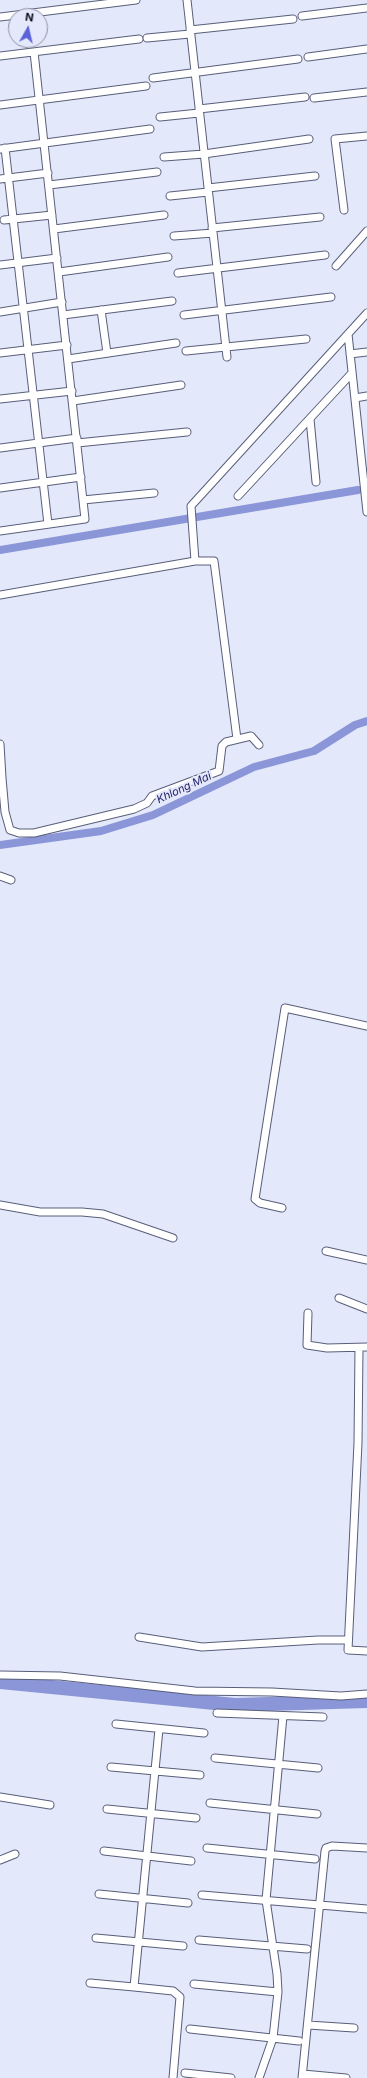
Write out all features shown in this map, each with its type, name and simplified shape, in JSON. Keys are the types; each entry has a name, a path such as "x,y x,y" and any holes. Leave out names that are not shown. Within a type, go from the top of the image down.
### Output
{"street":[{"path":"0,17 136,0"},
{"path":"186,0 227,357"},
{"path":"302,16 367,8"},
{"path":"0,56 293,19"},
{"path":"308,57 367,49"},
{"path":"0,532 85,518 34,52"},
{"path":"153,78 298,59"},
{"path":"0,105 146,86"},
{"path":"314,98 367,92"},
{"path":"160,117 305,97"},
{"path":"48,524 14,219 9,178 3,149 150,130"},
{"path":"344,210 335,139 367,136"},
{"path":"164,157 204,154 309,139"},
{"path":"49,185 157,172"},
{"path":"0,179 48,173"},
{"path":"170,196 315,176"},
{"path":"4,220 52,215"},
{"path":"54,229 164,215"},
{"path":"174,236 320,217"},
{"path":"336,266 367,232"},
{"path":"178,273 325,255"},
{"path":"59,272 168,257"},
{"path":"0,265 57,258"},
{"path":"184,315 331,297"},
{"path":"63,315 172,301"},
{"path":"0,312 62,302"},
{"path":"101,310 107,353"},
{"path":"195,561 190,506 367,313"},
{"path":"348,334 355,398 363,442 367,512"},
{"path":"186,351 306,339"},
{"path":"68,359 176,343"},
{"path":"0,353 66,345"},
{"path":"350,354 367,352"},
{"path":"238,496 352,373"},
{"path":"73,401 181,385"},
{"path":"0,399 72,391"},
{"path":"355,398 367,396"},
{"path":"310,419 316,482"},
{"path":"0,448 39,443 187,432"},
{"path":"0,488 81,477"},
{"path":"83,500 154,493"},
{"path":"0,595 195,561 214,561 237,738"},
{"path":"0,744 1,778 5,812 10,830 19,833 34,833 134,809 147,803 152,796 219,771 222,746 226,742 237,738 251,736 259,745"},
{"path":"0,876 11,880"},
{"path":"282,1208 260,1203 255,1199 285,1008 367,1026"},
{"path":"0,1206 40,1212 82,1212 103,1214 173,1238"},
{"path":"326,1251 367,1260"},
{"path":"339,1298 367,1309"},
{"path":"308,1313 307,1345 314,1347 367,1347"},
{"path":"359,1348 358,1443 348,1650 367,1651"},
{"path":"139,1637 202,1647 318,1640 348,1640"},
{"path":"0,1675 77,1677 195,1692 272,1692 341,1696 367,1694"},
{"path":"217,1713 323,1718"},
{"path":"259,2078 273,2038 278,1992 266,1900 283,1716"},
{"path":"116,1724 204,1733"},
{"path":"134,1987 159,1729"},
{"path":"215,1758 318,1768"},
{"path":"111,1767 200,1775"},
{"path":"0,1798 50,1804"},
{"path":"210,1803 316,1814"},
{"path":"107,1809 196,1818"},
{"path":"346,2078 303,2076 319,1905 326,1848 332,1846 367,1848"},
{"path":"207,1848 315,1859"},
{"path":"104,1851 191,1861"},
{"path":"0,1860 15,1854"},
{"path":"99,1894 188,1903"},
{"path":"202,1895 367,1909"},
{"path":"96,1938 183,1946"},
{"path":"199,1940 307,1949"},
{"path":"90,1983 173,1991 180,1997 173,2078"},
{"path":"194,1984 278,1992"},
{"path":"308,2025 354,2028"},
{"path":"190,2029 299,2041"},
{"path":"185,2074 231,2078"}],"waterway":[{"path":"0,550 358,490"},
{"name":"Khlong Mai","path":"0,845 101,831 153,815 254,767 314,751 355,725 367,721"},
{"path":"0,1682 235,1705 367,1701"}]}
